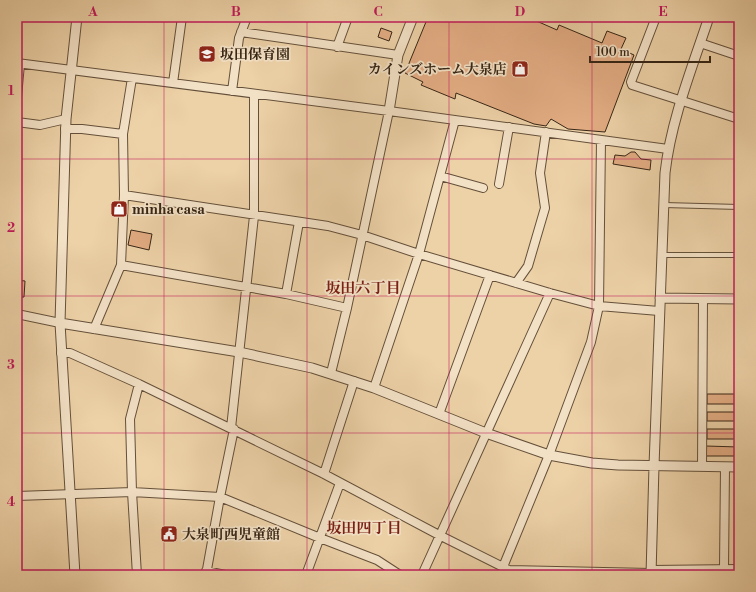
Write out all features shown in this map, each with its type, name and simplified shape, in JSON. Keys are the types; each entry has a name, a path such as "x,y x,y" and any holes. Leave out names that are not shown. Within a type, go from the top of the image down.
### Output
{"street":[{"path":"75,575 60,323 65,129 78,17"},
{"path":"173,83 182,17"},
{"path":"232,91 239,38 247,17"},
{"path":"337,47 348,17"},
{"path":"331,374 347,308 389,111 398,55 413,17"},
{"path":"656,17 632,85 739,118"},
{"path":"651,573 663,205 668,149 708,17"},
{"path":"241,32 398,55"},
{"path":"700,43 739,56"},
{"path":"17,97 19,63 668,149"},
{"path":"94,328 122,265 124,195 123,134 132,78"},
{"path":"225,575 206,573 233,429 239,352 254,216 254,94"},
{"path":"17,122 40,125 66,119"},
{"path":"374,388 419,254 455,120"},
{"path":"499,184 509,127"},
{"path":"65,129 82,129 123,134"},
{"path":"516,283 528,266 545,208 540,173 546,132"},
{"path":"502,571 550,455 591,342 599,306 601,140"},
{"path":"440,176 483,188"},
{"path":"124,195 254,216 328,226 362,235 516,283 599,306 659,311"},
{"path":"286,294 299,222"},
{"path":"122,265 247,286 347,308"},
{"path":"439,414 490,275"},
{"path":"422,575 550,293"},
{"path":"660,298 739,299"},
{"path":"702,466 703,299"},
{"path":"17,314 60,323 239,352 289,362 374,388 486,433 550,455 605,464 739,467"},
{"path":"61,353 70,353 233,429 324,474 439,535 502,571 651,573 724,569 739,570"},
{"path":"324,474 354,381"},
{"path":"137,575 132,492 130,420 139,384"},
{"path":"724,569 725,467"},
{"path":"306,575 340,483"},
{"path":"17,496 132,492 220,497 377,560 400,575"}],"lane":[{"path":"663,205 739,207"},
{"path":"662,255 739,255"}],"building":[{"path":"428,17 532,17 532,19 557,30 559,25 602,43 607,31 626,38 621,49 634,55 605,132 568,129 551,119 546,126 534,124 456,93 455,99 421,85 423,82 405,73"},
{"path":"381,28 392,32 389,41 378,37"},
{"path":"631,152 635,152 641,159 651,160 650,170 613,164 615,155 625,156"},
{"path":"131,230 152,234 149,250 128,245"},
{"path":"17,280 25,281 24,297 17,297"},
{"path":"707,394 739,394 739,404 707,404"},
{"path":"707,412 739,412 739,421 707,421"},
{"path":"707,429 739,429 739,439 707,439"},
{"path":"706,446 739,447 739,456 706,456"}],"place":[{"name":"坂田保育園","path":"207,54"},
{"name":"カインズホーム大泉店","path":"520,69"},
{"name":"minha casa","path":"119,209"},
{"name":"大泉町西児童館","path":"169,534"}],"district":[{"name":"坂田六丁目","path":"363,288"},
{"name":"坂田四丁目","path":"364,528"}]}
